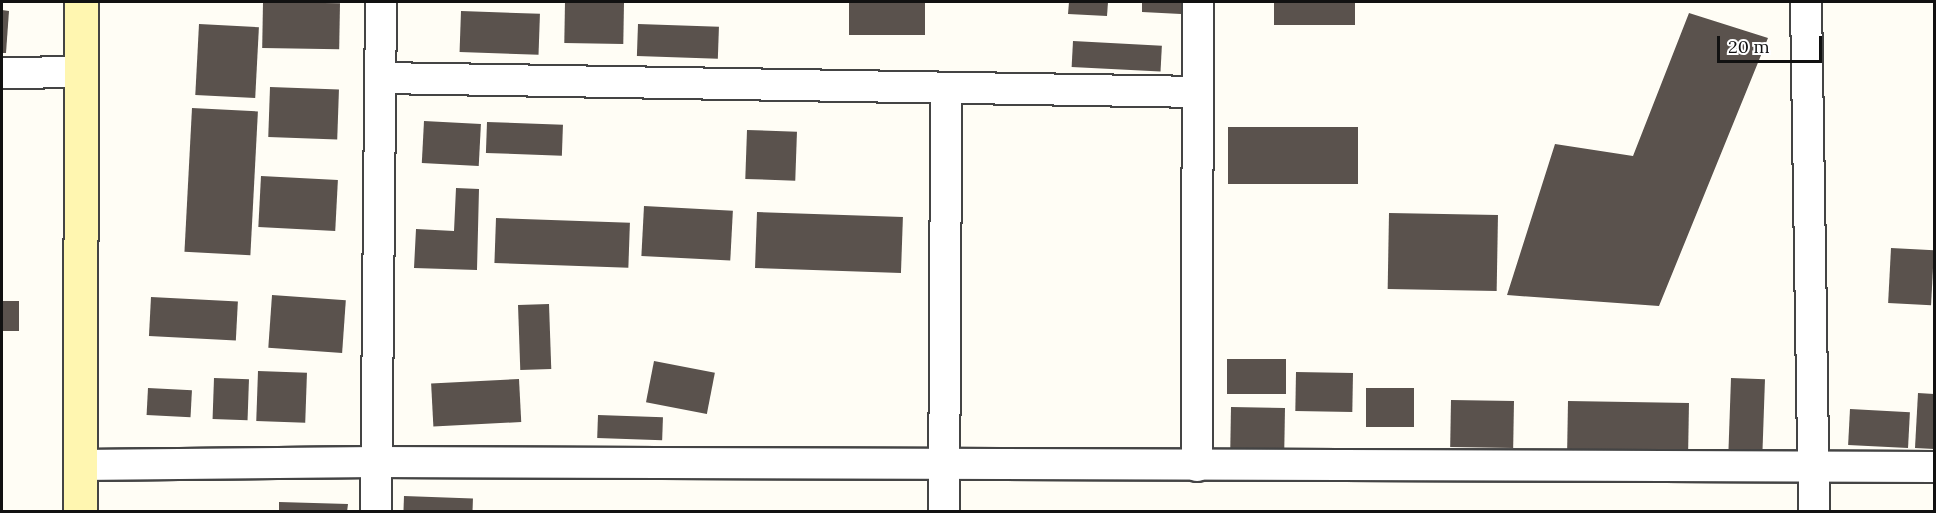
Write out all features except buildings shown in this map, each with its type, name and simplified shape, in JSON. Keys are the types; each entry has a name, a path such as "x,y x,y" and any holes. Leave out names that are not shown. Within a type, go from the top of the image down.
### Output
{"street":[{"path":"80,512 81,2"},
{"path":"376,512 381,2"},
{"path":"1197,466 1198,2"},
{"path":"1806,2 1814,512"},
{"path":"2,73 81,72"},
{"path":"381,78 946,90 1197,92"},
{"path":"944,512 946,90"},
{"path":"81,465 376,462 1197,466 1814,464 1935,467"}]}
